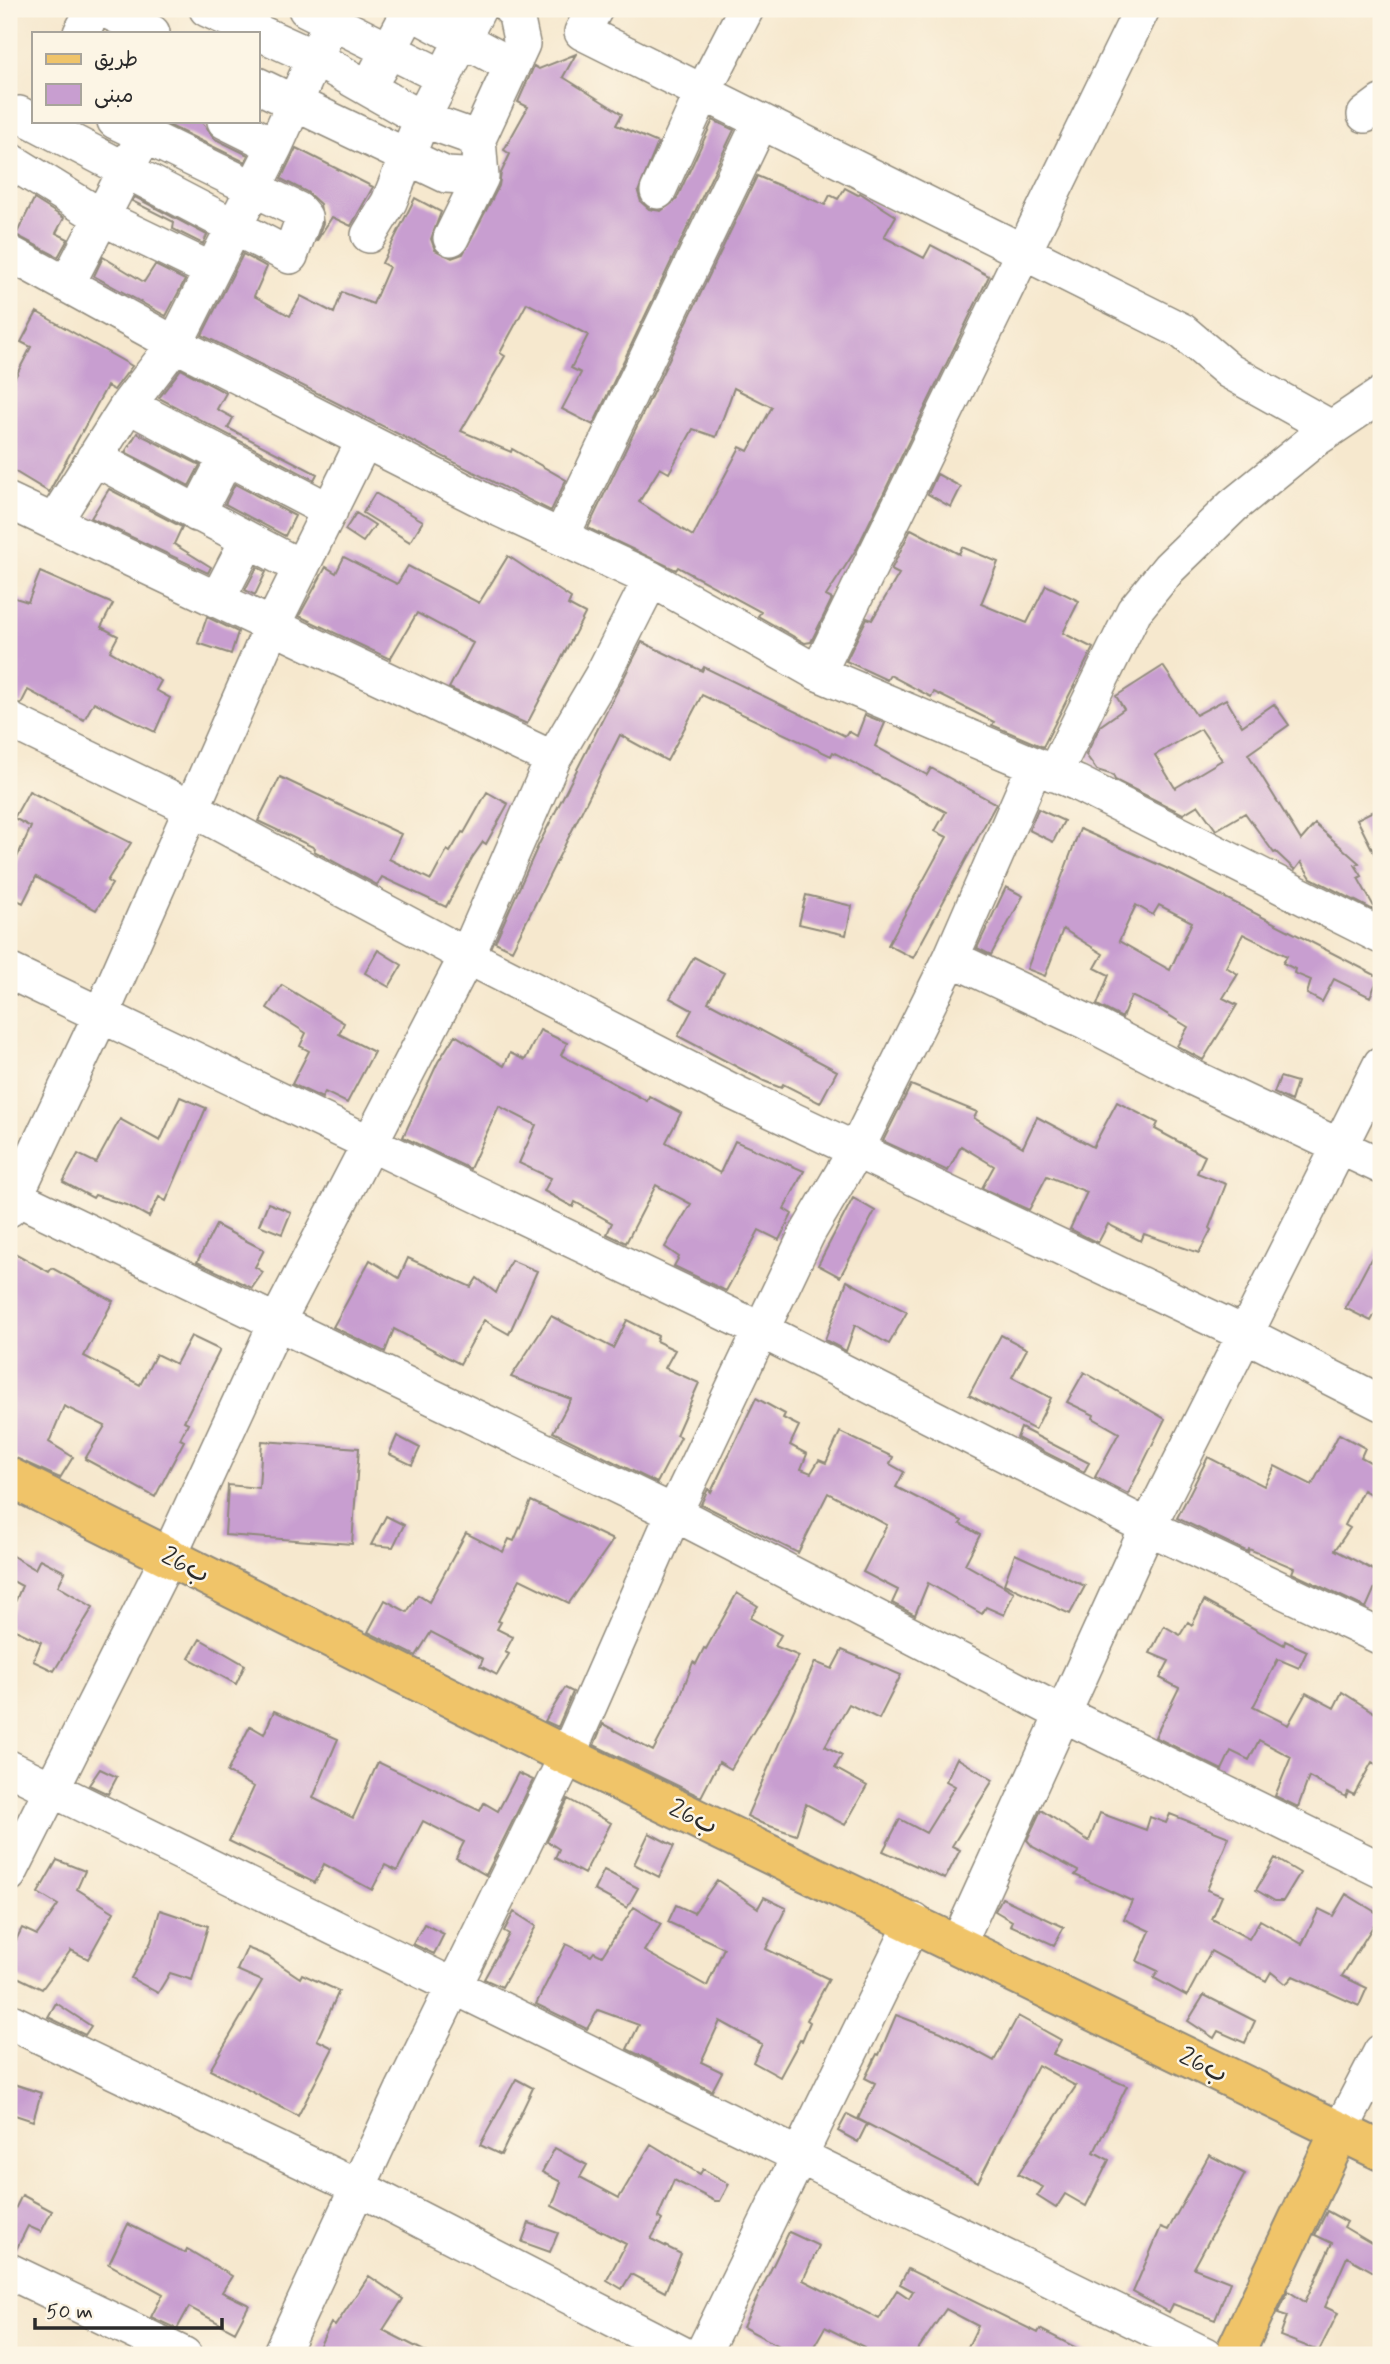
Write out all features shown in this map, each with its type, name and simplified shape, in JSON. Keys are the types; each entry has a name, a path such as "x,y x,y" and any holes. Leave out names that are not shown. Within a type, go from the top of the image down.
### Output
{"main road":[{"name":"26ب","path":"9,1477 567,1756 914,1922 1381,2151"},
{"path":"1234,2355 1340,2131"}],"street":[{"path":"82,32 93,9"},
{"path":"104,9 150,32"},
{"path":"198,32 208,9 265,30 422,120 478,139"},
{"path":"595,9 582,32 1182,331 1229,371 1331,428"},
{"path":"658,191 703,92 746,9"},
{"path":"818,673 1142,9"},
{"path":"349,130 408,10 471,23 511,65"},
{"path":"451,238 481,177 478,139 522,44 514,10"},
{"path":"54,522 128,405 175,344 275,146 315,58 324,13 388,50 443,77"},
{"path":"369,235 389,202 422,120 471,23"},
{"path":"259,86 446,176 481,177"},
{"path":"561,537 761,121"},
{"path":"35,122 126,171 182,201 233,228 290,256 304,217 298,209 201,163 137,126 126,171 67,284"},
{"path":"227,122 275,146"},
{"path":"9,160 103,218 211,270"},
{"path":"160,245 201,163"},
{"path":"9,253 175,344 364,441 652,579 818,673 1045,769 1191,838 1381,936"},
{"path":"280,2355 403,2090 567,1756 674,1513 807,1234 855,1152 1045,769 1134,611 1169,568 1233,506 1331,428 1381,395"},
{"path":"128,405 330,511"},
{"path":"364,441 273,624 100,1017 11,1200 277,1322 674,1513 1063,1714 1381,1870"},
{"path":"197,514 227,456"},
{"path":"94,458 300,566"},
{"path":"9,501 553,759"},
{"path":"217,600 248,540"},
{"path":"9,1874 169,1556 277,1322 467,956 553,759 602,676 652,579"},
{"path":"9,720 191,808 467,956 855,1152 1247,1335 1381,1403"},
{"path":"951,958 1087,1022 1194,1079 1381,1166"},
{"path":"9,971 100,1017 761,1330 1148,1527 1381,1637"},
{"path":"958,1944 1148,1527 1247,1335 1338,1145 1381,1064"},
{"path":"9,1768 1205,2355"},
{"path":"702,2355 914,1922"},
{"path":"9,2021 359,2188 684,2355"},
{"path":"1340,2131 1381,2052"},
{"path":"9,2270 184,2355"}],"building":[{"path":"576,54 563,77 622,114 616,125 658,143 638,192 641,202 649,209 661,211 676,200 713,120 734,130 593,425 562,409 581,373 571,368 588,335 527,303 500,353 505,356 461,431 511,452 512,449 566,480 551,511 202,335 243,254 267,267 254,296 290,316 301,296 334,313 342,292 373,304 389,267 382,263 415,198 441,212 431,239 435,250 452,258 463,254 499,186 501,173 510,154 504,150 528,107 518,102 534,66 539,69"},
{"path":"162,122 202,122 215,139 248,155 245,162"},
{"path":"296,148 373,187 351,226 332,217 316,242 323,223 320,204 307,192 281,179"},
{"path":"757,176 825,205 830,195 838,199 845,188 858,195 860,193 896,216 884,237 924,258 931,245 989,276 857,548 826,596 832,599 811,642 805,643 758,616 761,612 678,567 676,570 588,528","holes":["734,388 772,407 748,451 740,447 693,536 639,502 660,468 669,473 693,429 716,437"]},
{"path":"135,197 207,235 203,244 173,229 174,222 132,201"},
{"path":"34,199 64,218 56,233 68,239 58,257 16,235"},
{"path":"103,257 144,282 155,265 185,280 166,316 94,276"},
{"path":"37,312 132,366 114,390 107,386 49,492 9,468 9,389 31,347 21,342"},
{"path":"181,369 226,393 217,409 233,418 228,428 317,474 314,480 159,398"},
{"path":"137,433 200,465 189,486 125,452"},
{"path":"937,474 961,487 951,507 928,494"},
{"path":"235,484 295,516 285,536 225,504"},
{"path":"109,489 182,527 174,544 211,567 208,573 91,518"},
{"path":"375,493 423,521 410,542 363,513"},
{"path":"356,513 375,525 363,542 345,530"},
{"path":"911,529 959,554 962,547 998,562 981,604 1027,623 1046,585 1079,601 1063,633 1093,648 1043,747 992,725 994,722 934,692 931,697 890,675 887,680 846,661 867,618 872,620 899,574 891,570"},
{"path":"508,556 571,598 568,605 585,614 527,724 449,688 473,643 417,613 390,659 299,616 326,567 336,573 344,557 397,584 408,566 479,603"},
{"path":"257,567 266,572 255,595 245,590"},
{"path":"40,572 113,604 101,627 118,636 110,651 161,681 156,690 170,698 155,732 94,702 84,720 28,690 21,704 9,700 9,596 28,602"},
{"path":"207,617 238,632 231,654 198,643"},
{"path":"642,642 702,671 704,667 845,736 848,731 857,736 865,715 885,723 875,746 927,775 931,768 996,804 913,958 888,945 947,837 935,831 946,812 833,752 831,756 702,695 667,761 620,735 512,950 495,942 538,846"},
{"path":"1163,666 1196,715 1226,699 1242,726 1274,704 1289,725 1248,754 1301,840 1315,824 1359,863 1355,865 1362,876 1358,878 1377,912 1311,878 1301,862 1295,870 1274,853 1245,813 1216,830 1198,805 1183,814 1115,780 1113,775 1097,770 1086,755 1100,726 1124,709 1116,696","holes":["1201,729 1222,760 1175,788 1155,755"]},
{"path":"280,777 401,834 389,859 431,880 447,850 450,852 462,832 464,833 487,792 508,804 486,844 483,842 472,858 446,907 382,877 377,885 314,851 315,848 258,821"},
{"path":"29,791 131,843 107,881 112,884 96,910 36,877 23,903 9,896 9,875 31,827 14,818"},
{"path":"1038,809 1064,821 1053,842 1029,830"},
{"path":"1375,810 1381,822 1381,867 1357,819"},
{"path":"1080,829 1177,873 1379,977 1370,997 1334,979 1322,1002 1307,994 1311,980 1294,973 1295,969 1283,963 1287,956 1243,934 1226,967 1238,974 1223,998 1237,1005 1203,1060 1177,1046 1188,1027 1157,1008 1131,996 1122,1018 1097,1005 1109,975 1095,968 1103,954 1063,929 1045,976 1027,969","holes":["1136,905 1153,915 1159,905 1192,922 1170,970 1119,941"]},
{"path":"1006,887 1023,896 991,955 977,948"},
{"path":"806,895 852,906 846,935 799,924"},
{"path":"378,950 402,965 389,987 365,973"},
{"path":"694,957 724,973 708,1002 837,1071 820,1103 783,1084 781,1088 764,1081 678,1036 692,1010 670,998"},
{"path":"282,985 344,1023 339,1034 374,1052 347,1103 325,1092 322,1098 292,1084 309,1051 300,1046 306,1033 267,1008"},
{"path":"540,1030 567,1043 561,1055 647,1101 649,1096 681,1113 666,1142 720,1173 735,1141 804,1171 784,1209 792,1214 779,1240 759,1230 726,1291 674,1266 679,1257 665,1247 691,1204 656,1185 626,1243 607,1234 612,1223 575,1202 573,1207 544,1191 551,1178 519,1163 536,1125 499,1106 470,1169 403,1137 438,1062 455,1035 504,1066 510,1053 525,1060"},
{"path":"1280,1077 1297,1082 1291,1101 1274,1093"},
{"path":"911,1085 977,1112 974,1118 1023,1147 1037,1117 1093,1147 1117,1102 1158,1123 1155,1129 1205,1156 1197,1173 1226,1184 1209,1228 1211,1230 1199,1253 1144,1234 1141,1241 1108,1224 1098,1243 1070,1229 1087,1192 1047,1176 1029,1210 982,1188 994,1166 961,1146 948,1171 883,1141"},
{"path":"180,1097 206,1108 166,1201 159,1197 149,1217 129,1206 95,1195 93,1198 63,1182 78,1154 96,1163 120,1119 160,1141"},
{"path":"853,1198 875,1211 840,1277 818,1265"},
{"path":"268,1203 291,1212 282,1234 259,1225"},
{"path":"216,1225 264,1250 255,1267 263,1272 252,1288 197,1262"},
{"path":"1381,1240 1381,1303 1371,1321 1345,1308"},
{"path":"9,1250 49,1272 52,1268 113,1301 84,1356 140,1385 156,1354 176,1364 191,1336 220,1350 184,1421 188,1423 180,1439 184,1441 155,1497 85,1459 105,1426 64,1406 49,1442 73,1457 60,1478 9,1455"},
{"path":"408,1258 471,1287 477,1278 496,1293 511,1260 537,1271 509,1334 484,1320 460,1364 394,1329 385,1352 333,1327 370,1260 399,1278"},
{"path":"847,1281 907,1312 889,1344 855,1325 846,1351 825,1340"},
{"path":"551,1316 613,1348 627,1320 658,1336 656,1341 675,1350 665,1368 699,1383 676,1435 681,1437 657,1483 553,1432 571,1399 511,1377"},
{"path":"1001,1335 1027,1349 1012,1377 1051,1398 1035,1430 969,1395"},
{"path":"1084,1372 1165,1419 1128,1494 1095,1477 1119,1433 1093,1418 1094,1415 1067,1402"},
{"path":"756,1398 785,1414 783,1418 799,1426 790,1445 807,1454 801,1469 811,1473 819,1460 826,1463 840,1432 893,1457 890,1464 904,1472 896,1487 962,1521 960,1524 980,1535 965,1564 1014,1592 1004,1615 986,1607 982,1614 928,1583 915,1615 892,1603 898,1590 863,1572 887,1525 828,1493 798,1553 701,1504 708,1489 711,1492"},
{"path":"1021,1428 1089,1463 1084,1472 1017,1438"},
{"path":"1339,1434 1365,1448 1361,1457 1381,1468 1381,1500 1363,1490 1345,1525 1350,1528 1335,1550 1381,1574 1366,1608 1292,1573 1294,1568 1249,1549 1248,1552 1177,1518 1208,1457 1264,1486 1275,1466 1312,1485"},
{"path":"397,1436 420,1448 412,1465 389,1454"},
{"path":"262,1441 359,1448 352,1544 225,1535 228,1485 259,1488"},
{"path":"531,1501 613,1540 569,1603 520,1579 498,1621 501,1622 497,1629 513,1637 505,1652 509,1654 497,1675 480,1666 483,1659 431,1632 416,1656 368,1632 385,1600 407,1612 418,1595 429,1602 466,1533 503,1552 509,1539 514,1541"},
{"path":"386,1516 404,1525 393,1547 371,1545"},
{"path":"9,1554 35,1569 40,1559 65,1572 58,1586 93,1607 54,1671 33,1661 41,1642 9,1627 9,1616 22,1586 9,1579"},
{"path":"1015,1554 1085,1586 1070,1614 1004,1584"},
{"path":"737,1593 758,1606 750,1618 781,1635 775,1646 799,1656 731,1769 719,1762 701,1797 594,1745 603,1724 653,1751 678,1703 693,1662 696,1664 704,1648 706,1649"},
{"path":"1204,1601 1284,1645 1285,1641 1307,1651 1299,1668 1278,1659 1253,1707 1288,1725 1306,1693 1334,1708 1342,1692 1381,1717 1381,1767 1372,1762 1354,1795 1348,1792 1346,1797 1309,1777 1298,1807 1275,1796 1291,1757 1259,1740 1249,1760 1231,1751 1222,1770 1155,1737 1179,1688 1160,1678 1169,1661 1150,1653 1164,1626 1180,1635 1188,1622 1192,1625"},
{"path":"200,1639 245,1665 236,1684 189,1658"},
{"path":"842,1650 901,1675 879,1719 849,1704 825,1746 842,1755 835,1768 867,1786 845,1825 806,1804 796,1835 747,1816 815,1662 832,1669"},
{"path":"565,1688 573,1692 558,1727 545,1721"},
{"path":"274,1711 338,1739 313,1798 353,1818 378,1762 480,1811 484,1803 498,1811 518,1773 533,1780 486,1875 456,1858 464,1842 423,1821 397,1871 385,1865 372,1890 324,1864 315,1883 229,1841 254,1787 227,1772 250,1726 264,1734"},
{"path":"957,1758 993,1780 952,1846 960,1850 945,1879 883,1851 900,1819 926,1833 955,1786 946,1781"},
{"path":"100,1769 117,1777 108,1794 89,1785"},
{"path":"568,1799 611,1823 584,1874 555,1858 559,1849 547,1841"},
{"path":"1041,1810 1089,1841 1100,1813 1146,1830 1150,1817 1166,1823 1170,1814 1229,1837 1207,1890 1222,1896 1212,1919 1249,1939 1260,1920 1302,1944 1319,1909 1333,1916 1346,1894 1380,1915 1342,1976 1367,1988 1359,2006 1293,1976 1286,1984 1271,1972 1266,1981 1211,1951 1187,1996 1154,1978 1158,1971 1137,1961 1150,1931 1124,1919 1132,1901 1075,1875 1078,1871 1033,1847 1027,1840"},
{"path":"649,1833 674,1846 659,1877 634,1864"},
{"path":"1275,1858 1300,1873 1283,1901 1275,1901 1256,1890"},
{"path":"57,1860 85,1871 77,1889 114,1912 88,1959 71,1950 42,1989 9,1973 9,1954 22,1928 37,1935 58,1905 38,1893"},
{"path":"604,1870 638,1888 627,1908 594,1890"},
{"path":"717,1880 758,1908 764,1897 786,1908 766,1949 829,1979 807,2020 810,2022 802,2041 800,2040 780,2077 753,2062 762,2044 720,2021 701,2062 722,2072 712,2091 627,2049 639,2025 598,2010 587,2029 536,2004 566,1944 591,1956 594,1952 602,1956 634,1907 661,1924 644,1951 707,1986 724,1948 668,1922 676,1905 694,1913"},
{"path":"1002,1898 1064,1927 1054,1945 1010,1925 1012,1921 995,1911"},
{"path":"160,1910 208,1926 192,1980 170,1973 158,1993 131,1978 151,1942"},
{"path":"514,1912 536,1926 502,1987 484,1979 509,1934 504,1931"},
{"path":"424,1924 444,1934 434,1954 413,1944"},
{"path":"247,1948 267,1956 300,1978 302,1974 339,1991 317,2040 333,2048 298,2116 210,2070 262,1981 237,1970"},
{"path":"1204,1995 1255,2021 1245,2043 1218,2031 1214,2038 1188,2021"},
{"path":"56,2003 91,2026 85,2035 48,2017"},
{"path":"896,2015 941,2032 994,2061 1018,2016 1061,2040 1053,2054 1127,2086 1094,2152 1109,2160 1086,2206 1065,2194 1056,2208 1037,2196 1043,2187 1018,2174 1076,2086 1038,2065 978,2182 858,2119 875,2083 865,2078 877,2054 879,2055"},
{"path":"516,2079 533,2088 501,2155 480,2145"},
{"path":"14,2084 41,2093 33,2121 9,2113"},
{"path":"847,2114 867,2124 858,2142 838,2131"},
{"path":"651,2144 700,2174 703,2169 729,2184 720,2201 715,2201 674,2180 658,2217 662,2220 651,2239 681,2254 665,2292 631,2274 622,2289 607,2280 626,2244 552,2206 561,2182 542,2172 555,2148 587,2165 580,2177 619,2198"},
{"path":"1209,2155 1245,2174 1194,2268 1230,2282 1215,2320 1173,2304 1169,2312 1133,2292 1161,2227 1168,2230"},
{"path":"22,2195 52,2211 41,2232 28,2226 15,2252 9,2251 9,2221"},
{"path":"1327,2211 1347,2222 1344,2227 1381,2249 1381,2276 1347,2257 1325,2307 1338,2313 1319,2351 1280,2336 1287,2316 1278,2313 1288,2291 1305,2302 1332,2243 1315,2235"},
{"path":"529,2223 558,2233 550,2252 522,2242"},
{"path":"128,2224 185,2253 187,2249 232,2276 222,2292 249,2305 235,2332 189,2307 177,2329 151,2317 163,2294 109,2264"},
{"path":"789,2232 819,2246 803,2280 879,2319 897,2290 909,2298 913,2291 900,2284 908,2269 1038,2333 1040,2329 1090,2355 964,2355 978,2326 946,2309 914,2355 860,2355 864,2347 825,2327 809,2355 796,2355 743,2327"},
{"path":"369,2276 403,2299 383,2330 432,2355 315,2355 331,2323 335,2326"}]}
